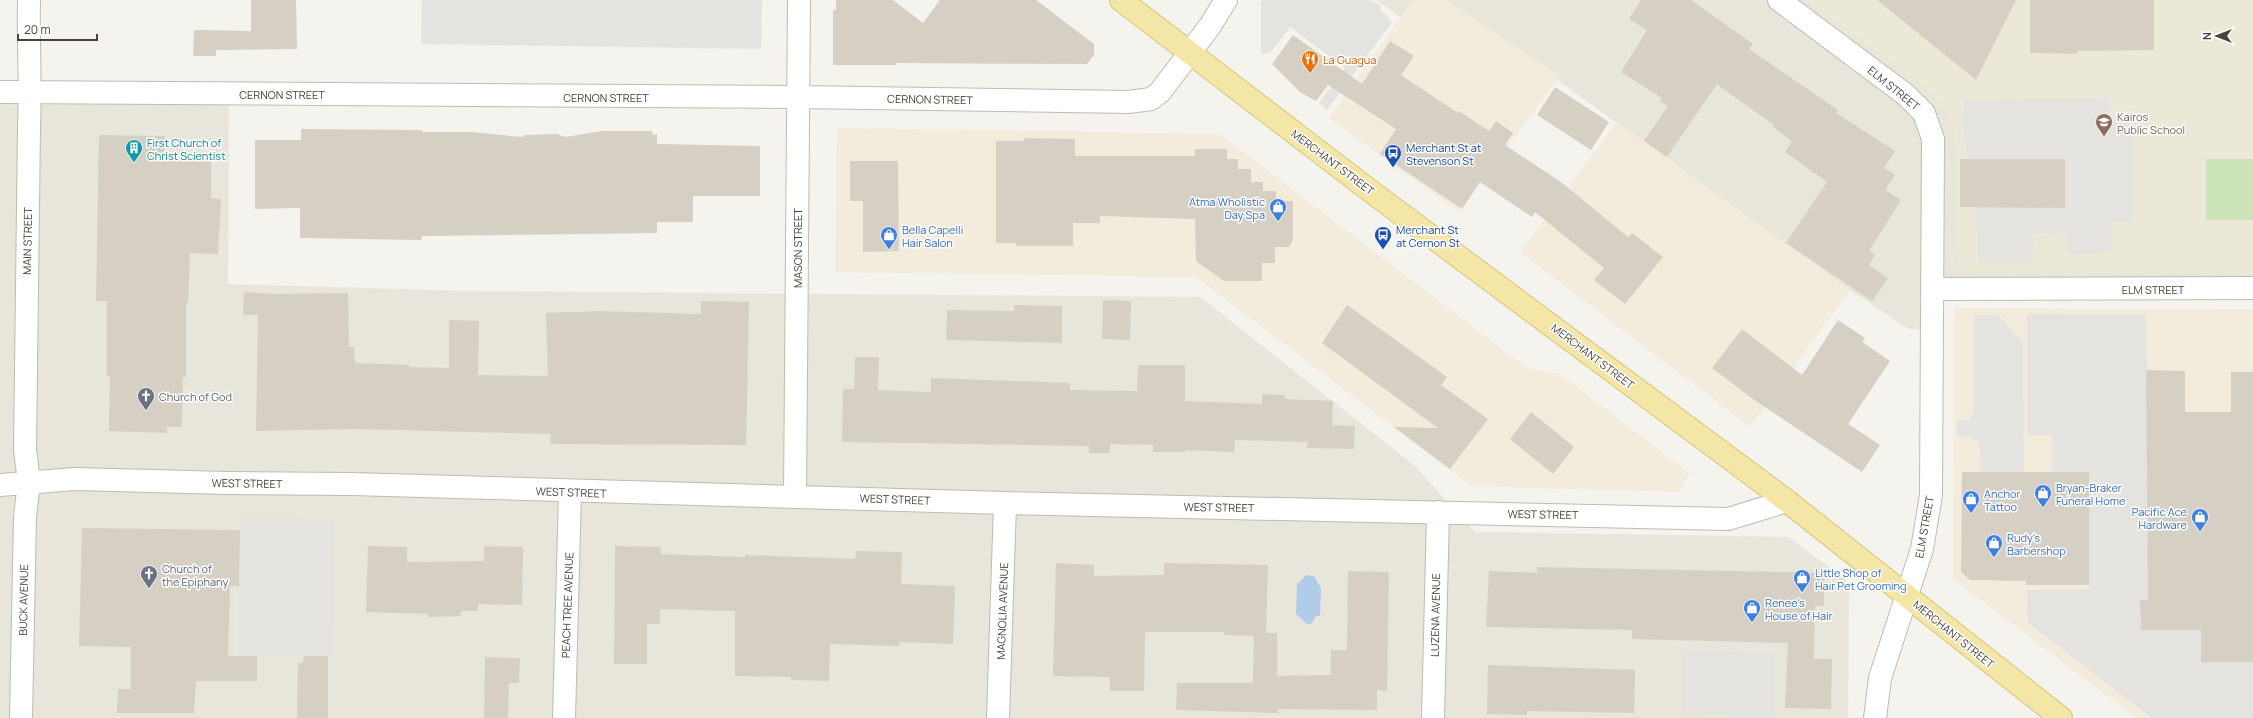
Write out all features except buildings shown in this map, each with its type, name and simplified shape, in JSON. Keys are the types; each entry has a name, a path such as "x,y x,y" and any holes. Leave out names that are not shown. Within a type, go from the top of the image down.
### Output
{"main road":[{"name":"MERCHANT STREET","path":"1121,0 1378,197 1787,501 2061,718"}],"street":[{"name":"MAIN STREET","path":"28,482 25,450 28,126 31,92 28,63 29,0"},
{"name":"MASON STREET","path":"795,496 799,0"},
{"name":"CERNON STREET","path":"0,92 798,97 1128,102 1151,99 1160,92 1210,26 1226,0"},
{"name":"ELM STREET","path":"1779,0 1906,95 1924,114 1933,139 1931,495 1922,549 1880,678 1875,718"},
{"name":"ELM STREET","path":"1933,289 2253,288"},
{"name":"WEST STREET","path":"0,485 74,478 228,483 351,484 570,492 795,496 1005,503 1728,519 1787,501"},
{"name":"BUCK AVENUE","path":"21,718 25,516 28,482"},
{"name":"PEACH TREE AVENUE","path":"564,718 570,492"},
{"name":"MAGNOLIA AVENUE","path":"998,718 1005,503"},
{"name":"LUZENA AVENUE","path":"1433,718 1438,512"}],"shaded area":[{"path":"422,0 762,0 761,49 421,44"},
{"path":"1368,0 1380,5 1380,9 1392,22 1327,110 1319,103 1345,68 1290,27 1271,52 1261,54 1261,1"},
{"path":"1376,0 1413,0 1401,17"},
{"path":"1413,0 1447,0 1560,76 1459,212 1329,118"},
{"path":"1446,0 2253,0 2253,290 1933,289 1932,330 1909,329 1850,290"},
{"name":"Kairos Public School","path":"1806,0 2253,0 2253,274 1977,273 1967,271 1959,263 1955,252 1955,143 1951,122 1947,113 1930,91"},
{"path":"0,92 229,93 228,284 467,291 1200,297 1415,466 1475,532 1788,537 1845,579 1849,591 1848,718 0,718"},
{"path":"2109,98 2109,123 2133,122 2133,221 2111,222 2111,252 2067,255 2067,232 2033,233 2032,263 1978,263 1978,238 1963,123 1964,100"},
{"path":"1617,122 1850,290 1750,427 1520,252"},
{"path":"837,128 1220,134 1528,369 1560,374 1690,474 1679,492 1471,486 1196,277 835,272"},
{"path":"1954,308 2253,309 2253,718 2136,718 1953,579"},
{"path":"2027,314 2146,315 2148,600 2140,601 2141,630 2201,630 2201,662 2253,662 2253,718 2152,718 2028,623 2027,590 2089,589 2088,472 2052,472 2052,435 2027,435"},
{"path":"1974,315 1998,315 2023,343 2024,472 1980,472 1980,453 1978,443 1972,438 1957,435 1957,420 1969,420 1974,411"},
{"path":"240,518 335,520 332,656 238,656"},
{"path":"1682,651 1775,653 1774,716 1681,714"}],"green space":[{"path":"2206,159 2253,159 2253,220 2206,220"}],"water":[{"path":"1306,575 1314,576 1321,588 1320,616 1316,616 1311,624 1307,624 1296,614 1297,583 1299,583"}],"place":[{"name":"La Guagua","path":"1310,74"},
{"name":"Kairos Public School","path":"2104,137"},
{"name":"First Church of Christ Scientist","path":"134,163"},
{"name":"Merchant St at Stevenson St","path":"1393,168"},
{"name":"Atma Wholistic Day Spa","path":"1278,222"},
{"name":"Bella Capelli Hair Salon","path":"889,250"},
{"name":"Merchant St at Cernon St","path":"1383,250"},
{"name":"Church of God","path":"146,411"},
{"name":"Bryan-Braker Funeral Home","path":"2043,508"},
{"name":"Anchor Tattoo","path":"1971,514"},
{"name":"Pacific Ace Hardware","path":"2200,532"},
{"name":"Rudy's Barbershop","path":"1994,558"},
{"name":"Church of the Epiphany","path":"149,589"},
{"name":"Little Shop of Hair Pet Grooming","path":"1802,593"},
{"name":"Renee's House of Hair","path":"1752,623"}]}
